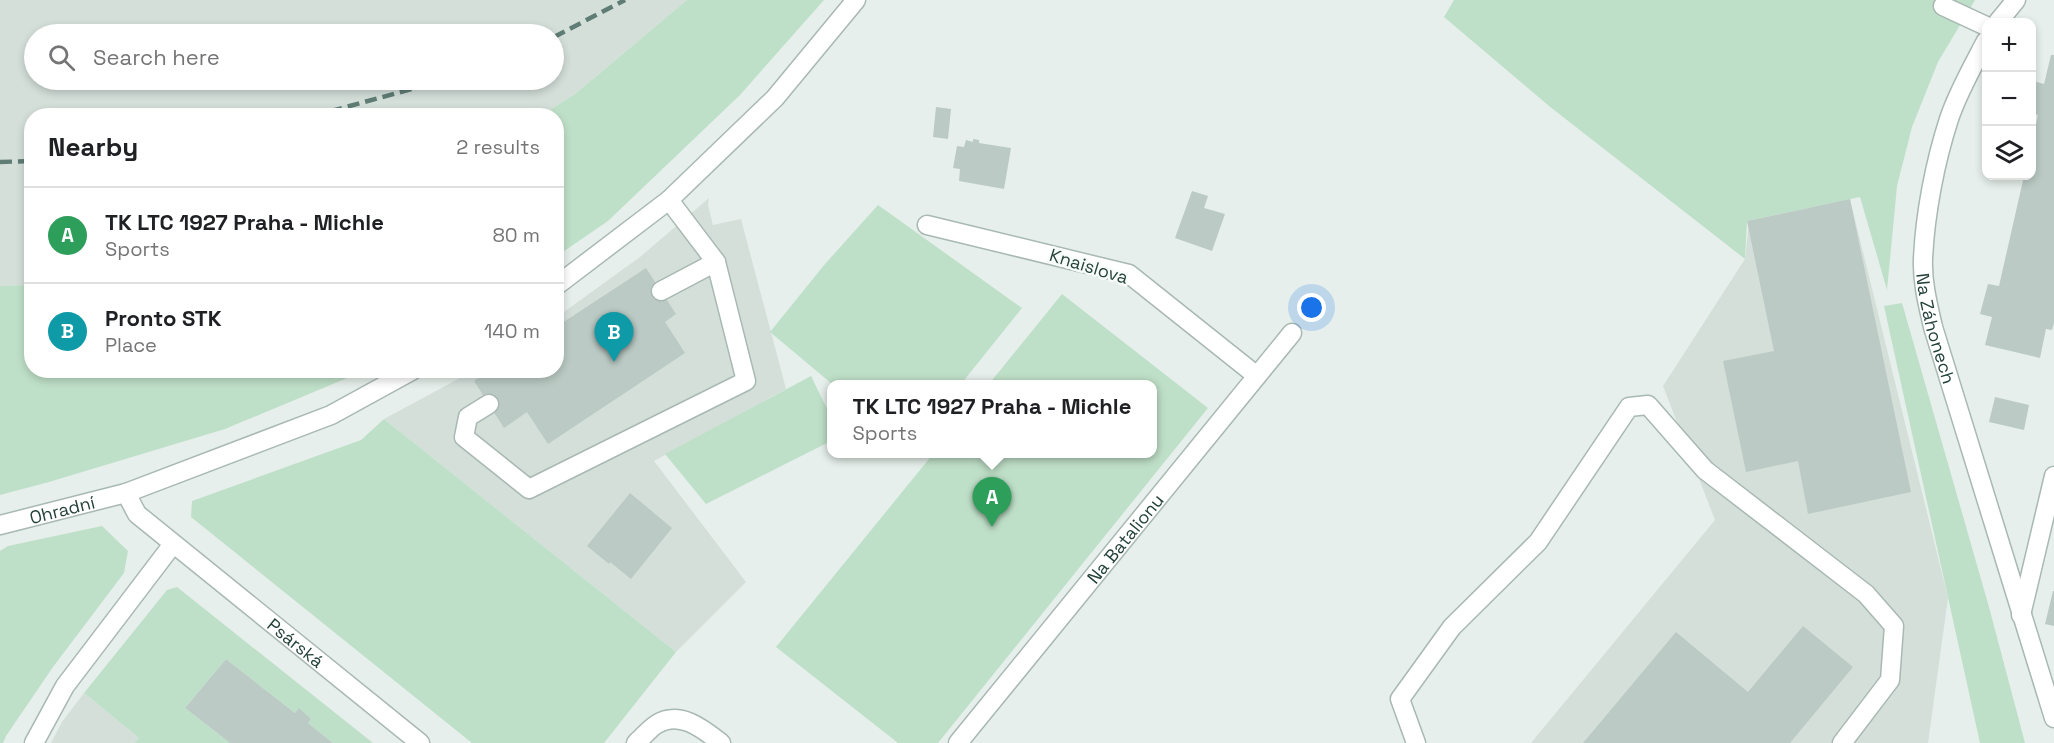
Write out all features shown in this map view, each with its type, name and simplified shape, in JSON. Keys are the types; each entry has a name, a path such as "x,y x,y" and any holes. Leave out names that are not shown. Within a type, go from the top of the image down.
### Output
{"street":[{"path":"564,280 669,200 775,98 856,0"},
{"path":"2001,18 2016,0"},
{"path":"1943,6 1982,24"},
{"name":"Na Záhonech","path":"1982,49 1949,119 1935,174 1923,260 1926,294 1933,327 2054,717"},
{"path":"489,404 468,417 464,437 529,489 746,381 716,262 669,200"},
{"name":"Knaislova","path":"927,225 1129,274 1257,376"},
{"path":"661,291 716,262"},
{"name":"Na Batalionu","path":"958,743 1292,333"},
{"name":"Ohradní","path":"0,525 126,493 332,415 399,378"},
{"path":"1416,743 1400,699 1452,627 1538,542 1629,407 1648,405 1705,470 1866,594 1894,626 1890,680 1842,743"},
{"path":"2021,615 2054,476"},
{"name":"Psárská","path":"126,493 137,514 420,743"},
{"path":"34,743 65,686 173,544"},
{"path":"636,743 657,724 671,718 690,722 721,743"}],"shaded area":[{"path":"0,0 687,0 575,94 553,108 24,108 24,285 0,286"},
{"path":"709,198 708,205 713,225 741,219 786,389 654,461 746,582 676,652 384,419 460,378 564,378 564,312 640,257"},
{"path":"1850,199 1948,598 1928,743 1531,743 1715,520 1663,386 1745,259 1749,222"},
{"path":"84,693 145,743 51,743 62,722"}],"green space":[{"path":"687,0 824,0 740,95 608,221 564,251 564,108 553,108 575,94"},
{"path":"1454,0 1975,0 1938,62 1912,127 1897,186 1887,290 1860,197 1747,221 1745,259 1549,106 1444,17"},
{"path":"878,205 1022,308 964,380 827,380 770,332 825,264"},
{"path":"24,285 24,378 347,378 225,429 0,495 0,286"},
{"path":"1062,294 1208,408 938,743 898,743 776,647 930,458 1157,458 1157,380 992,380"},
{"path":"1902,303 1989,607 2025,743 1980,743 1884,306"},
{"path":"811,376 827,409 827,443 706,504 665,454"},
{"path":"384,419 676,652 604,743 472,743 191,517 192,501 361,440"},
{"path":"102,526 128,551 124,573 53,667 3,743 0,743 0,551 8,546"},
{"path":"177,587 373,743 333,743 308,723 311,719 299,709 295,713 226,659 185,708 230,743 135,743 139,738 84,693 167,590"}],"building":[{"path":"2051,55 2054,55 2054,323 2052,330 2046,329 2040,358 1985,345 1992,317 1980,314 1988,284 1999,286 2023,180 2036,180 2038,115 2036,114 2036,82 2044,84"},
{"path":"936,107 951,109 948,139 933,137"},
{"path":"973,139 979,140 979,143 1011,148 1004,189 959,181 960,169 953,168 957,146 964,147 966,140 973,142"},
{"path":"1192,191 1208,196 1204,208 1225,214 1212,251 1175,238"},
{"path":"1850,199 1911,492 1808,514 1798,461 1746,472 1723,361 1774,351 1747,221"},
{"path":"646,268 676,314 665,322 685,353 548,444 527,412 504,428 474,381 479,378 564,378 564,322"},
{"path":"1995,397 2029,405 2024,430 1989,422"},
{"path":"630,493 672,528 631,579 587,546"},
{"path":"2054,591 2054,626 2045,624"},
{"path":"1803,626 1853,667 1790,743 1583,743 1676,632 1748,692"},
{"path":"226,659 295,713 299,708 311,719 308,723 333,743 230,743 185,708"}],"railway":[{"path":"564,32 625,0"},
{"path":"342,108 408,90"},
{"path":"0,162 24,161"}],"place":[{"name":"Pronto STK","path":"614,362"},
{"name":"TK LTC 1927 Praha - Michle","path":"992,527"}]}
